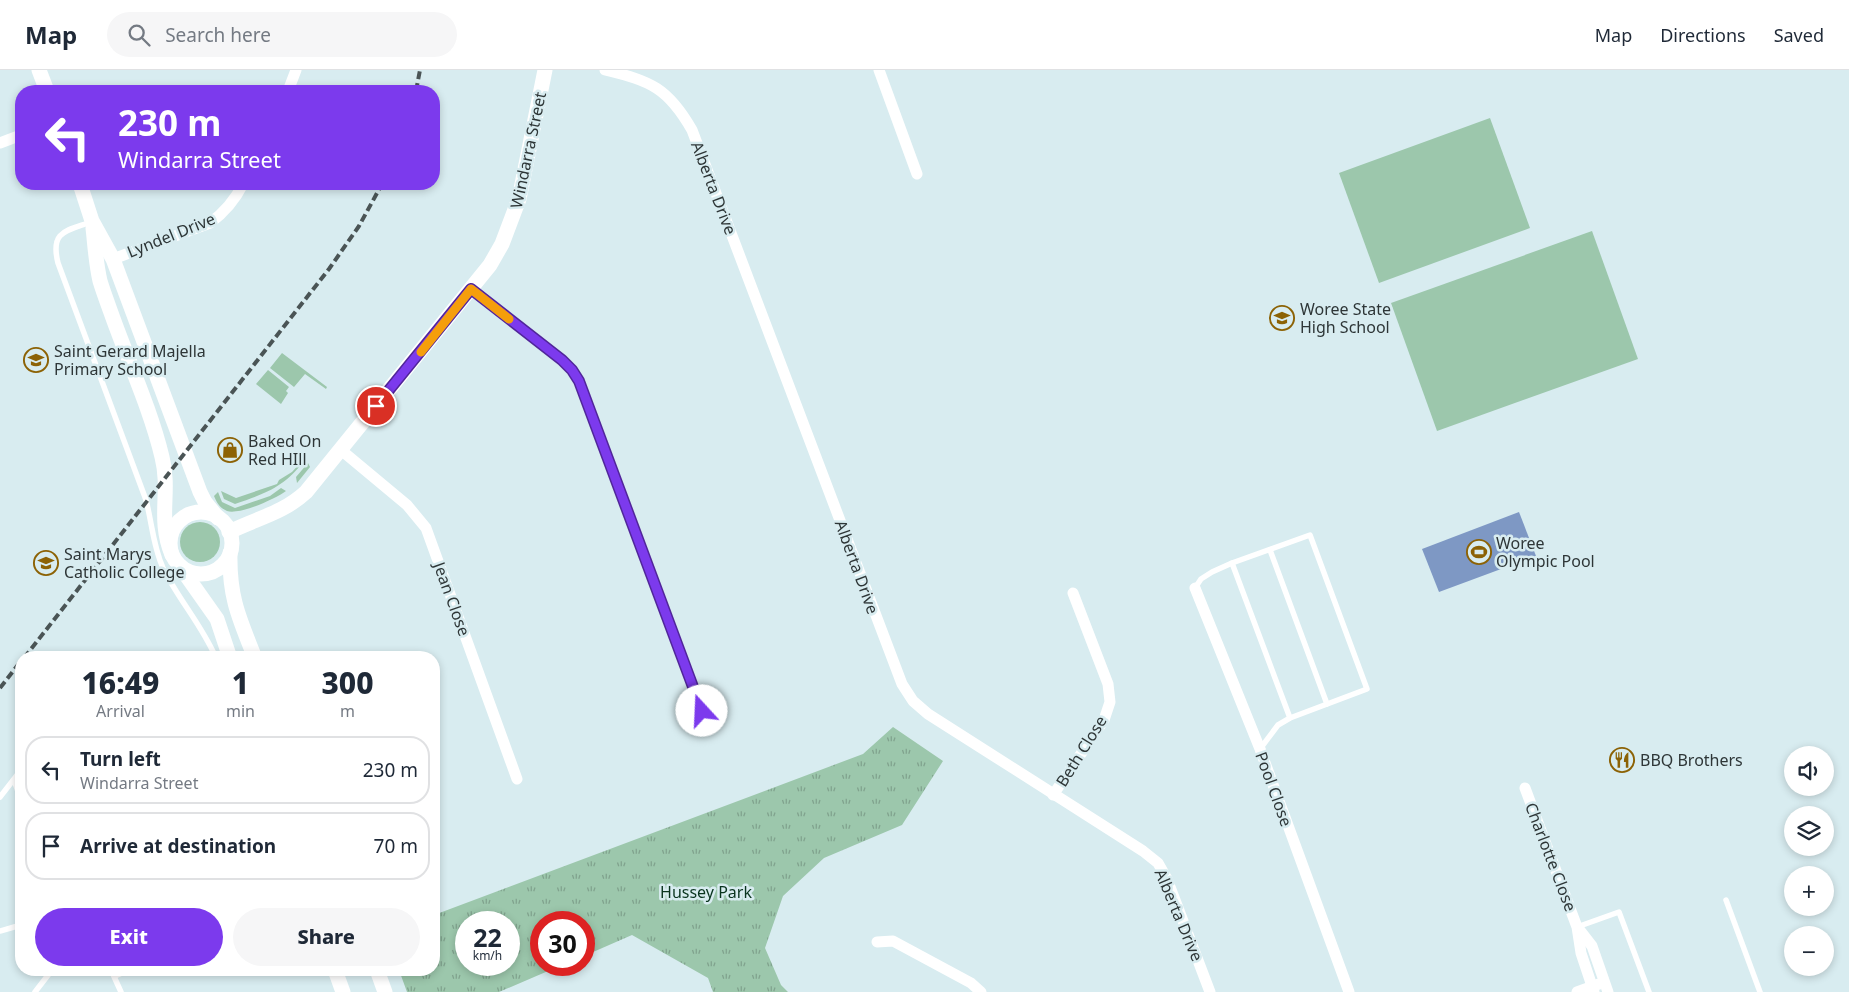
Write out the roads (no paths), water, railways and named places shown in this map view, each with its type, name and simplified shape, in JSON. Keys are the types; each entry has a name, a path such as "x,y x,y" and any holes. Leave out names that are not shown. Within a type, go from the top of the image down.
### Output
{"street":[{"path":"39,70 45,85"},
{"path":"290,85 296,70"},
{"name":"Windarra Street","path":"229,532 245,524 277,513 292,504 310,488 490,265 502,244 519,199 544,70"},
{"name":"Alberta Drive","path":"605,70 646,81 663,92 680,108 692,130 902,684 913,701 928,714 1143,851 1158,863 1167,879 1210,992"},
{"path":"879,70 918,174"},
{"path":"0,143 15,137"},
{"path":"82,190 92,221 113,259 194,478 205,502 225,524 229,532 231,543 230,577 234,602 252,651"},
{"name":"Lyndel Drive","path":"113,259 210,222 224,213 240,190"},
{"path":"92,221 97,265 103,289 163,459 166,477 164,512 166,540 175,559 217,619 228,651"},
{"path":"97,265 113,259"},
{"path":"471,289 562,360 579,381 702,711"},
{"name":"Jean Close","path":"341,450 407,505 426,528 518,779"},
{"path":"218,518 211,514 200,512 188,515 176,525 171,535 170,547 175,559 188,571 206,574 219,568 230,554"},
{"name":"Pool Close","path":"1195,588 1260,749 1349,992"},
{"name":"Beth Close","path":"1053,795 1104,720 1110,702 1108,684 1073,593"},
{"name":"Charlotte Close","path":"1525,788 1577,927 1581,953 1593,989"},
{"name":"Charlotte Close","path":"1577,927 1592,946 1606,987"},
{"path":"877,942 893,941 971,983 981,992"},
{"path":"337,976 343,990"},
{"path":"379,976 385,992"},
{"path":"1577,992 1606,987"}],"lane":[{"path":"92,221 61,234 56,242 56,254 146,500 160,561 171,582 202,630 212,651"},
{"path":"1195,588 1201,579 1232,563 1310,535 1367,689 1290,718 1278,725 1260,749"},
{"path":"1270,550 1327,704"},
{"path":"1232,563 1290,718"},
{"path":"0,797 14,780"},
{"path":"1726,900 1760,992"},
{"path":"1577,927 1619,912 1649,992"},
{"path":"0,932 15,927"},
{"path":"35,992 47,976"},
{"path":"115,976 121,992"},
{"path":"334,976 343,990"}],"water":[{"name":"Woree Olympic Pool","path":"1519,512 1536,556 1439,592 1422,549"}],"railway":[{"path":"417,85 420,70"},
{"path":"29,651 329,269 359,226 379,190"},
{"path":"0,688 15,669"}],"place":[{"name":"Woree State High School","path":"1282,318"},
{"name":"Saint Gerard Majella Primary School","path":"36,360"},
{"name":"Baked On Red HIll","path":"230,450"},
{"name":"Woree Olympic Pool","path":"1479,552"},
{"name":"Saint Marys Catholic College","path":"46,563"},
{"name":"BBQ Brothers","path":"1622,760"}],"park label":[{"name":"Hussey Park","path":"706,892"}]}
